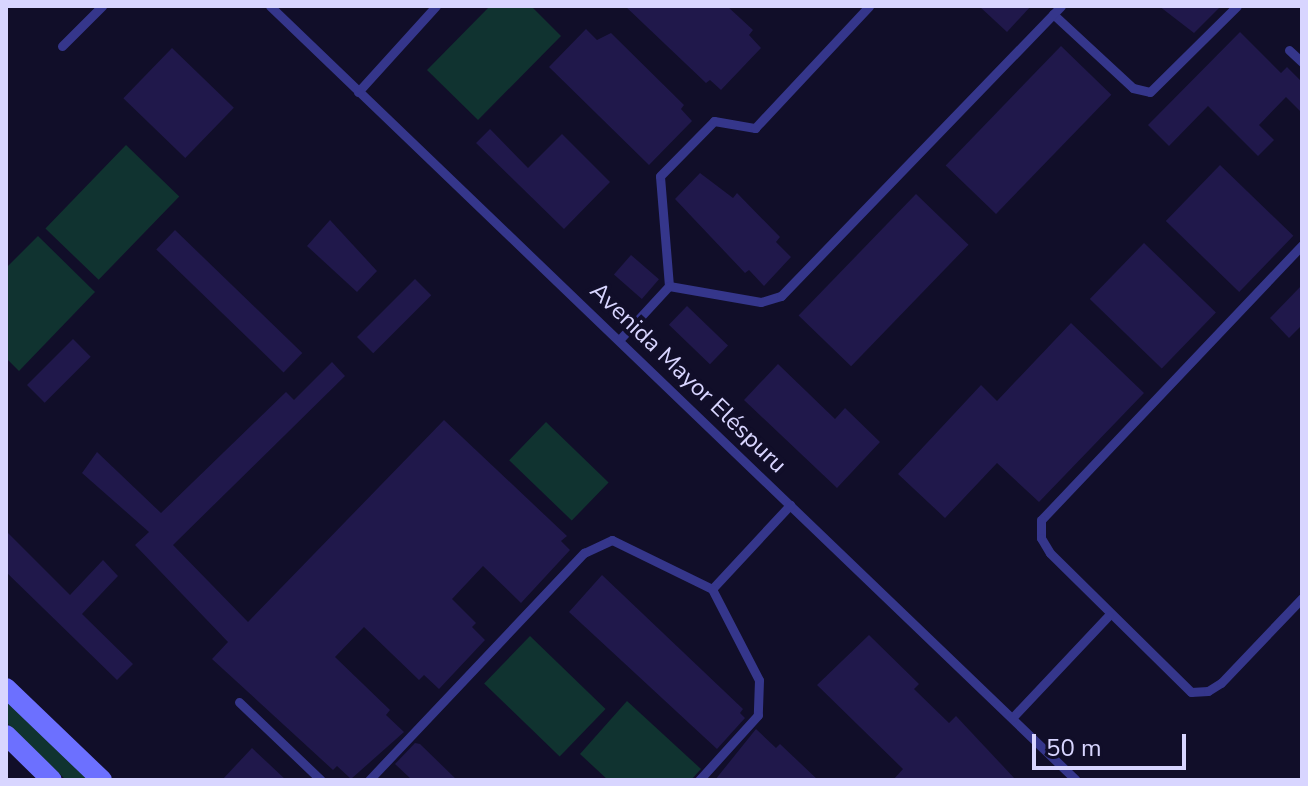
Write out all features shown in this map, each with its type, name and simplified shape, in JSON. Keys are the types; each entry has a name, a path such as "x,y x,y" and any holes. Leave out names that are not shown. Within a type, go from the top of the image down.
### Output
{"main road":[{"path":"6,688 102,780"},
{"path":"6,735 52,780"}],"lane":[{"path":"62,46 102,6"},
{"name":"Avenida Mayor Eléspuru","path":"270,6 621,338 1076,780"},
{"path":"358,92 436,6"},
{"path":"621,338 669,286 660,176 714,121 755,128 869,6"},
{"path":"669,286 761,302 781,296 1061,6"},
{"path":"1053,14 1133,88 1150,92 1237,6"},
{"path":"1289,50 1302,62"},
{"path":"1302,245 1041,520 1041,538 1050,553 1109,615 1191,692 1208,691 1302,598"},
{"path":"712,589 790,505"},
{"path":"369,780 599,543 627,544 712,589 759,680 761,703 750,727 699,780"},
{"path":"1012,718 1109,615"},
{"path":"239,702 321,780"}],"green space":[{"path":"490,6 531,6 561,36 478,120 427,70"},
{"path":"126,145 179,196 99,280 45,228"},
{"path":"38,236 95,292 19,371 6,358 6,268"},
{"path":"546,422 609,482 572,521 509,460"},
{"path":"530,636 606,709 560,756 484,683"},
{"path":"6,697 92,780 66,780 6,722"},
{"path":"627,701 701,769 691,780 608,780 580,754"}],"building":[{"path":"625,6 727,6 753,30 749,35 761,48 721,90 710,80 706,83"},
{"path":"979,6 1031,6 1007,32"},
{"path":"1159,6 1221,6 1194,33"},
{"path":"586,29 597,40 611,33 684,105 681,109 692,121 649,165 549,67"},
{"path":"1240,32 1281,73 1287,67 1302,82 1302,113 1286,97 1259,125 1274,140 1258,156 1208,106 1169,146 1148,125"},
{"path":"1061,46 1111,95 996,214 946,165"},
{"path":"172,48 234,108 185,158 123,98"},
{"path":"490,129 528,168 562,134 610,182 564,229 476,143"},
{"path":"1220,165 1293,236 1239,292 1166,221"},
{"path":"700,173 733,198 737,193 780,237 776,242 791,257 764,286 749,270 745,273 675,199"},
{"path":"916,194 969,245 851,366 799,316"},
{"path":"330,220 377,271 357,292 307,246"},
{"path":"175,230 302,353 284,372 156,249"},
{"path":"1144,243 1216,312 1162,369 1090,299"},
{"path":"631,255 659,279 642,299 614,275"},
{"path":"415,279 431,295 373,353 357,337"},
{"path":"1302,285 1302,325 1289,338 1270,318"},
{"path":"687,306 728,346 710,364 669,325"},
{"path":"1071,323 1144,393 1039,502 997,463 945,518 898,474 981,385 997,401"},
{"path":"73,339 91,357 45,403 27,385"},
{"path":"332,362 345,376 173,545 248,622 444,420 567,536 561,541 570,550 521,603 483,566 452,599 476,623 472,627 485,640 439,689 424,675 419,680 364,627 335,657 390,710 386,715 404,732 351,779 337,766 333,770 212,659 228,642 135,545 149,532 82,473 97,452 161,513 286,392 294,400"},
{"path":"778,364 835,419 845,408 880,442 837,488 744,400"},
{"path":"6,531 70,595 103,560 118,576 82,614 133,664 117,680 6,572"},
{"path":"602,575 743,709 740,713 745,718 717,749 569,612"},
{"path":"869,635 919,684 914,689 949,723 956,716 1016,780 893,780 903,769 817,685"},
{"path":"756,729 776,748 780,744 818,780 715,780"},
{"path":"415,743 420,744 457,780 412,780 395,764"},
{"path":"252,748 286,780 222,780"}]}
